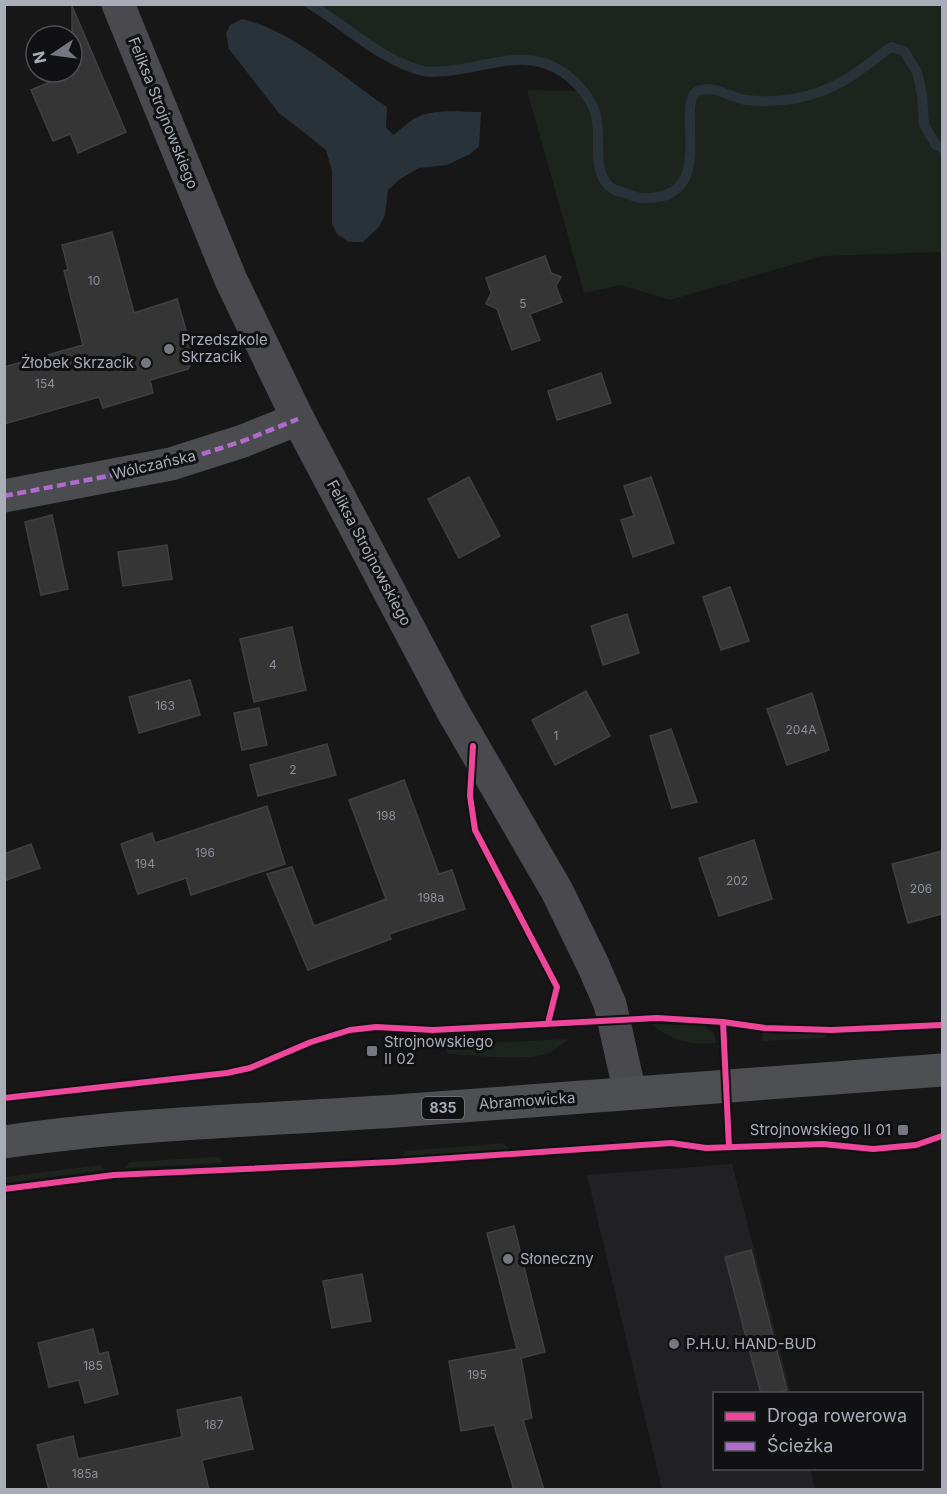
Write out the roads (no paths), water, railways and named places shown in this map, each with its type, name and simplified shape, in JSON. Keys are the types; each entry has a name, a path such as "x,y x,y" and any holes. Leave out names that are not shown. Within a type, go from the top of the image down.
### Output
{"main road":[{"name":"Abramowicka","path":"4,1142 207,1122 400,1111 942,1070"}],"street":[{"name":"Feliksa Strojnowskiego","path":"118,4 231,280 298,419 452,710 557,891 594,964 610,1004 630,1094"},
{"name":"Wólczańska","path":"4,496 171,464 243,441 298,419"}],"waterway":[{"path":"310,4 378,51 407,66 423,71 446,71 520,60 549,65 564,73 584,92 594,110 598,125 598,155 601,174 614,190 639,198 667,195 681,184 688,169 692,99 698,91 710,89 740,99 758,101 808,96 843,81 891,47 904,51 917,72 922,95 924,125 936,145 942,148"}],"place":[{"name":"Przedszkole Skrzacik","path":"169,349"},
{"name":"Żłobek Skrzacik","path":"146,363"},
{"name":"Strojnowskiego II 02","path":"372,1051"},
{"name":"Strojnowskiego II 01","path":"903,1130"},
{"name":"Słoneczny","path":"508,1259"},
{"name":"P.H.U. HAND-BUD","path":"674,1344"}]}
